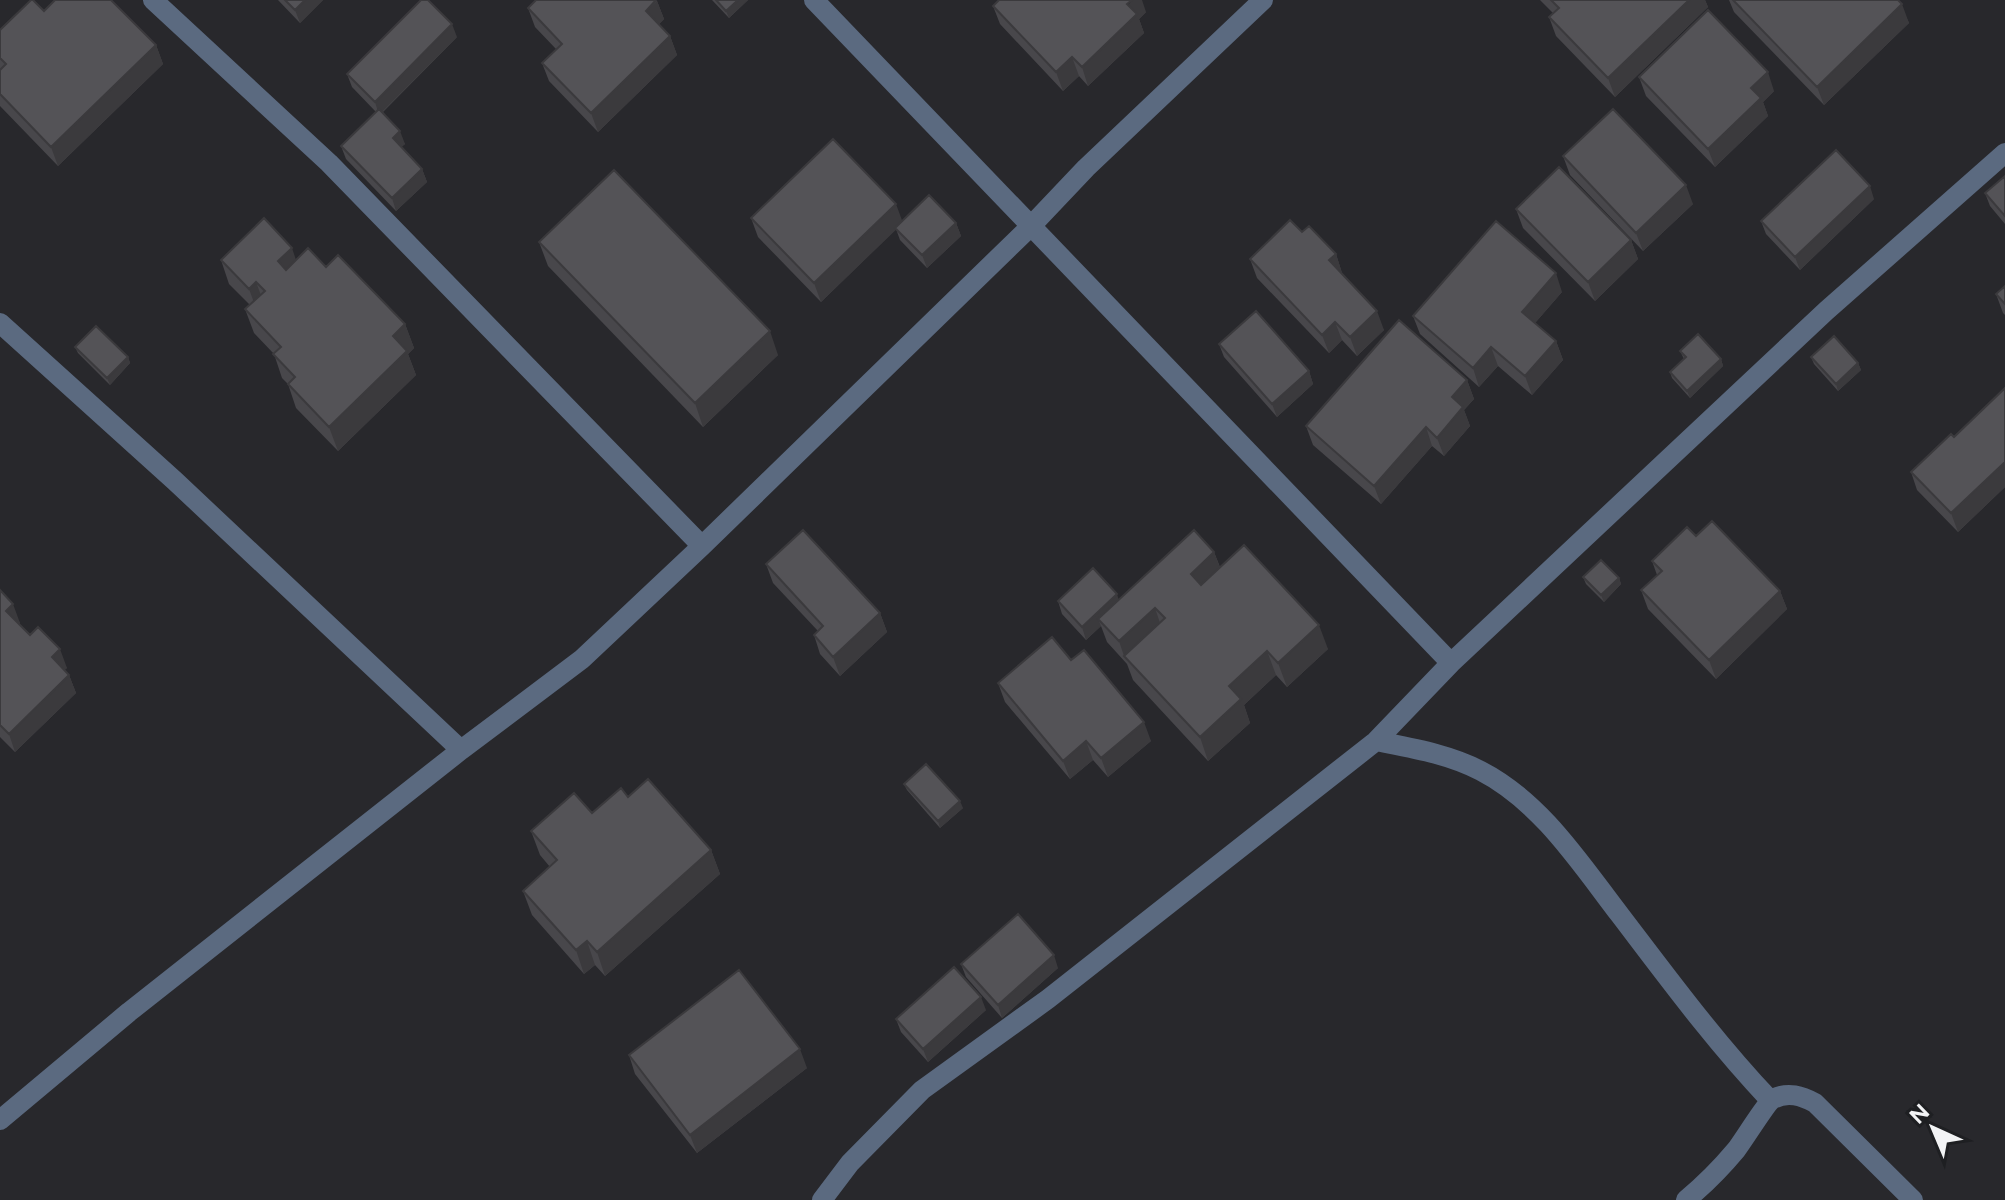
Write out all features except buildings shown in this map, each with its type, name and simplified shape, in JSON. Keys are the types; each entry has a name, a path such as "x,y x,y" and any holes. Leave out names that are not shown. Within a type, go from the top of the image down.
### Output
{"street":[{"path":"153,0 329,163 702,546"},
{"path":"814,0 1451,663"},
{"path":"0,1120 142,1002 461,750 582,659 1263,0"},
{"path":"822,1200 850,1163 922,1090 1048,999 1376,741 1451,663 1826,311 2005,153"},
{"path":"0,323 175,481 461,750"},
{"path":"1376,741 1437,754 1481,771 1519,795 1561,837 1719,1044 1770,1100"},
{"path":"1686,1200 1734,1152 1770,1100 1784,1095 1801,1095 1815,1103 1913,1200"}]}
